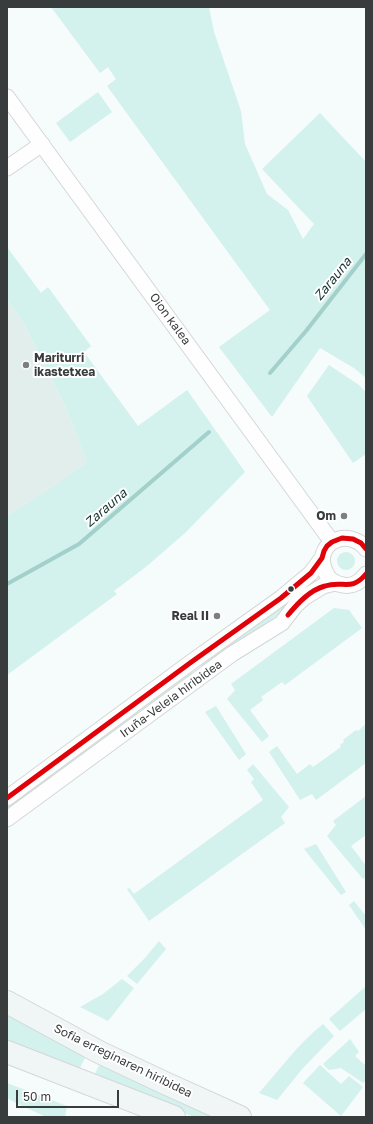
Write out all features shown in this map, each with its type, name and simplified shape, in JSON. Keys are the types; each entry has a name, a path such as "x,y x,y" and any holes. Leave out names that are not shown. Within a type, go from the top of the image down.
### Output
{"main road":[{"name":"Sofia erreginaren hiribidea","path":"7,1002 99,1052 240,1117"},
{"path":"7,1052 174,1117"}],"street":[{"name":"Oion kalea","path":"7,97 332,542"},
{"path":"7,168 42,144"},
{"path":"332,542 342,538 360,536 361,543 366,549"},
{"name":"Iruña-Veleia hiribidea","path":"7,798 281,598 311,573 322,558 327,546 332,542"},
{"path":"322,558 323,568 327,577 335,583 345,586 365,579"},
{"name":"Iruña-Veleia hiribidea","path":"7,819 232,654 282,623 295,606 305,597 323,586 335,583"}],"shaded area":[{"path":"51,7 209,7 214,32 241,111 245,144 267,194 288,210 303,239 314,224 262,169 320,113 366,162 366,378 354,368 320,348 272,417 219,347 270,310 107,86 116,79 108,67 100,73"},
{"path":"98,92 112,112 70,142 56,123"},
{"path":"7,247 41,293 48,287 91,346 84,352 138,426 187,390 245,472 185,533 147,566 114,591 117,594 7,675 7,516 87,462 67,410 22,320 7,300"},
{"name":"Mariturri ikastetxea","path":"7,300 22,320 67,410 87,462 7,516"},
{"path":"329,365 359,385 366,392 366,454 353,463 307,396"},
{"path":"342,552 350,552 355,557 353,568 350,570 342,570 337,565 337,557"},
{"path":"298,594 301,598 203,669 200,665"},
{"path":"334,608 349,610 362,628 285,685 282,682 261,697 263,700 250,710 269,736 262,742 227,699 235,690 231,684"},
{"path":"191,672 194,675 7,811 7,806"},
{"path":"216,706 246,754 239,760 205,712"},
{"path":"366,724 366,763 316,800 312,794 300,800 269,752 277,746 297,774 310,764 313,767 341,747 340,745 344,742 343,740"},
{"path":"253,764 289,807 281,817 285,823 149,921 127,889 129,888 134,894 263,800 251,782 254,779 247,770"},
{"path":"366,796 366,835 351,846 366,866 366,877 363,879 327,836 336,825 333,821"},
{"path":"316,844 346,892 341,895 304,849"},
{"path":"354,901 366,916 366,930 349,905"},
{"path":"159,941 166,949 137,984 127,976"},
{"path":"122,979 134,988 108,1021 80,1007 103,994"},
{"path":"366,986 366,1009 340,1031 329,1019"},
{"path":"7,1011 87,1054 78,1072 7,1044"},
{"path":"323,1024 334,1036 303,1068 277,1100 259,1093 298,1048"},
{"path":"350,1039 359,1052 355,1056 366,1066 366,1080 363,1083 341,1068 329,1070 323,1064"},
{"path":"101,1061 223,1117 194,1117 93,1078"},
{"path":"320,1065 341,1084 349,1076 363,1087 341,1116 303,1083"},
{"path":"7,1083 67,1106 65,1117 46,1117 7,1098"}],"waterway":[{"name":"Zarauna","path":"270,373 306,331 366,254"},
{"name":"Zarauna","path":"7,584 79,544 209,432"}],"transit line":[{"path":"7,798 281,598 311,573 322,558 327,546 332,542 342,538 353,539 361,543 366,549"},
{"path":"288,615 300,602 314,591 331,584 356,583 366,574"}],"place":[{"name":"Mariturri ikastetxea","path":"26,365"},
{"name":"Om","path":"344,516"},
{"name":"Real II","path":"217,616"}]}
